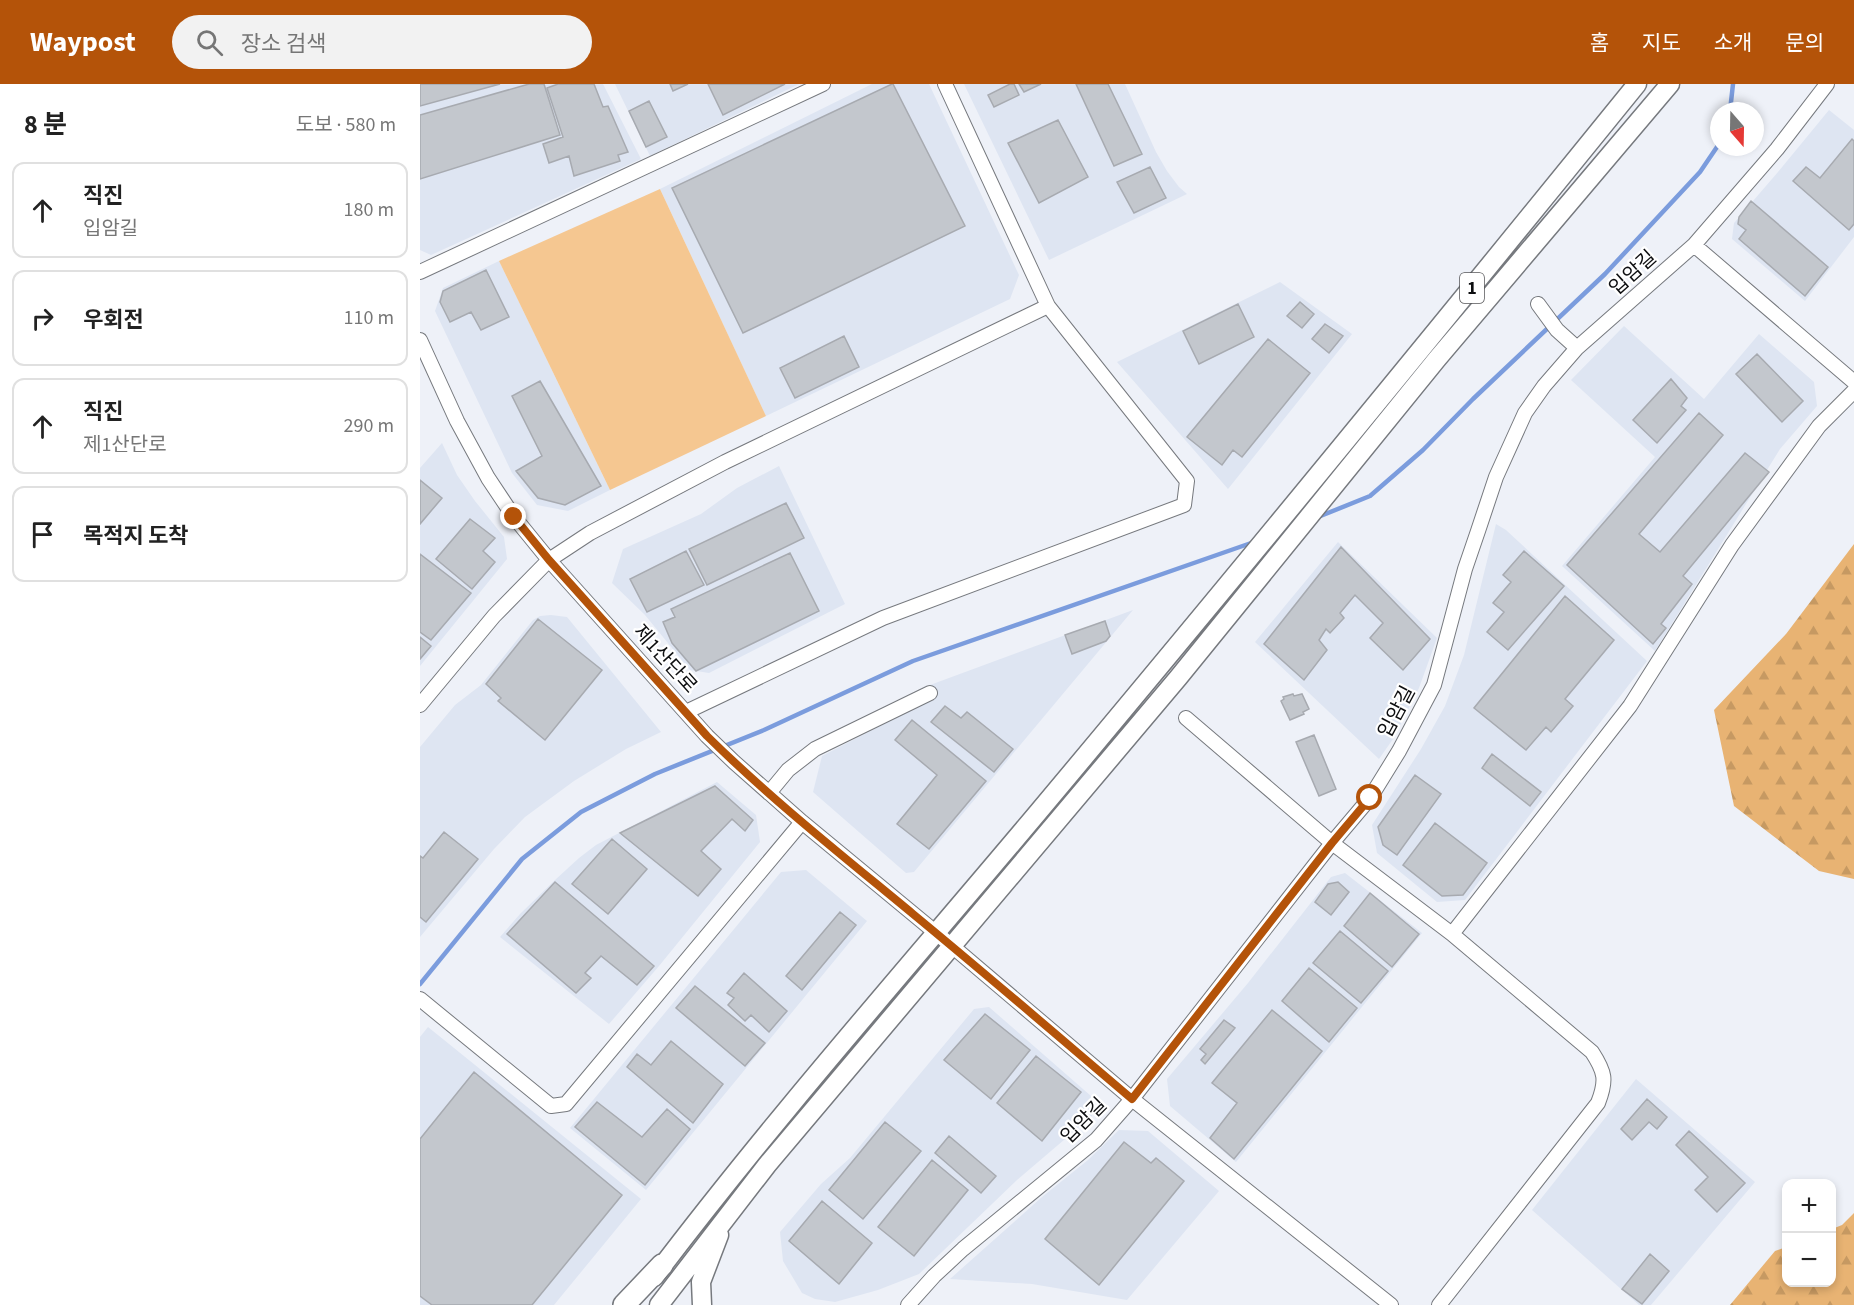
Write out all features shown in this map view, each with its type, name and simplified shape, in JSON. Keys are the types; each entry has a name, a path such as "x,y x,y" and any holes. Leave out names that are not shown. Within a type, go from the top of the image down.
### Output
{"highway":[{"path":"624,1305 662,1265"}],"main road":[{"name":"1","path":"633,1305 662,1265 805,1086 1217,598 1637,84"},
{"name":"1","path":"659,1305 728,1214 846,1070 1178,678 1437,359 1670,84"},
{"path":"702,1305 701,1282 728,1214"}],"street":[{"path":"420,272 823,84"},
{"path":"686,712 883,618 1184,505 1187,481 1048,306 945,84"},
{"name":"입암길","path":"908,1305 963,1249 1096,1140 1132,1099 1332,843 1370,798 1399,751 1434,685 1466,569 1503,460 1525,413 1544,386 1577,348 1694,245 1777,149 1827,84"},
{"path":"1694,245 1854,382"},
{"path":"1538,304 1553,325 1577,348"},
{"path":"420,705 494,616 549,560 590,532 725,462 1048,306"},
{"name":"제1산단로","path":"420,340 457,421 488,478 514,517 549,560 707,736 802,822 1132,1099 1391,1305"},
{"path":"1452,934 1630,706 1732,545 1819,426 1854,391"},
{"path":"769,793 789,770 815,749 930,693"},
{"path":"1186,718 1332,843 1452,934 1592,1052 1602,1068 1604,1088 1598,1103 1439,1305"},
{"path":"425,1002 551,1106 566,1104 802,822"}],"shaded area":[{"path":"420,84 603,84 641,159 431,255 420,250"},
{"path":"615,84 799,84 650,156"},
{"path":"872,84 929,84 1019,275 1010,299 766,416 660,189"},
{"path":"964,84 1125,84 1156,152 1167,171 1187,194 1049,260"},
{"path":"1829,110 1854,130 1854,237 1805,301 1732,239 1734,223"},
{"path":"660,189 766,416 610,490 499,261"},
{"path":"499,261 610,490 568,511 537,505 512,473 435,311 443,288"},
{"path":"1280,282 1352,334 1228,489 1117,362"},
{"path":"1624,326 1704,399 1759,334 1814,382 1817,406 1780,449 1655,651 1562,566 1655,457 1571,380"},
{"path":"442,443 457,475 504,537 507,559 420,666 420,468"},
{"path":"779,466 845,604 709,673 690,670 645,615 612,583 623,549 701,514 737,488"},
{"path":"1496,524 1506,530 1647,661 1465,900 1437,902 1377,853 1372,825 1421,749 1445,706 1464,655"},
{"path":"1338,542 1437,638 1419,688 1393,739 1379,759 1255,642"},
{"path":"1133,610 914,872 906,873 813,792 822,756 935,699 930,685"},
{"path":"540,616 567,617 661,732 626,749 574,781 525,817 494,849 420,937 420,747 455,705 481,685 533,620"},
{"path":"717,782 756,815 760,842 609,1024 500,937 555,880 596,845"},
{"path":"806,870 867,921 646,1190 570,1128 781,872"},
{"path":"1345,873 1422,933 1236,1162 1170,1106 1167,1079 1248,983 1331,877"},
{"path":"989,1007 1091,1096 1092,1116 1017,1180 919,1274 878,1290 835,1302 815,1299 802,1293 783,1261 780,1232 821,1184 850,1158 974,1009"},
{"path":"428,1027 641,1199 554,1305 420,1305 420,1037"},
{"path":"1636,1079 1755,1182 1651,1305 1639,1305 1532,1210"},
{"path":"1119,1130 1148,1131 1219,1191 1127,1300 1032,1284 950,1279 1042,1197 1088,1160"}],"green space":[{"path":"1854,544 1854,879 1819,871 1734,806 1714,710 1786,634"},
{"path":"1854,1213 1854,1305 1730,1305 1775,1251 1782,1248 1782,1287 1836,1287 1836,1227 1842,1225"}],"building":[{"path":"420,84 500,84 420,106"},
{"path":"529,84 544,84 560,135 420,179 420,115"},
{"path":"558,84 594,84 603,107 608,106 628,152 618,155 620,161 574,176 569,156 549,163 543,144 563,137 547,88"},
{"path":"670,84 688,84 673,91"},
{"path":"708,84 785,84 723,115"},
{"path":"893,84 965,226 743,333 672,188"},
{"path":"1014,84 1019,95 994,107 988,95"},
{"path":"1019,84 1041,84 1024,92"},
{"path":"1076,84 1108,84 1142,154 1114,166"},
{"path":"649,101 667,137 646,147 629,111"},
{"path":"1058,120 1088,177 1039,203 1008,143"},
{"path":"1852,139 1854,141 1854,224 1849,230 1793,181 1806,167 1820,178"},
{"path":"1150,167 1166,198 1134,213 1117,182"},
{"path":"1751,201 1828,267 1805,296 1739,239 1746,230 1738,224 1739,217"},
{"path":"486,270 509,317 481,330 471,312 450,322 440,302 443,291"},
{"path":"1300,302 1314,314 1302,328 1287,316"},
{"path":"1238,304 1254,337 1199,364 1183,331"},
{"path":"1325,324 1343,336 1329,353 1312,339"},
{"path":"844,336 859,367 795,398 780,368"},
{"path":"1268,339 1310,373 1242,457 1233,450 1222,465 1187,437"},
{"path":"1757,354 1803,401 1782,422 1736,374"},
{"path":"1671,379 1687,398 1681,406 1686,410 1657,443 1633,420"},
{"path":"540,381 601,486 565,505 538,498 516,471 542,456 512,396"},
{"path":"1699,413 1723,435 1639,534 1660,552 1745,453 1769,472 1683,576 1692,584 1661,624 1666,628 1653,644 1567,565"},
{"path":"420,480 442,498 420,524"},
{"path":"786,503 804,538 707,585 689,549"},
{"path":"470,519 495,538 483,551 495,562 472,589 436,559"},
{"path":"1341,547 1430,639 1403,670 1370,638 1383,623 1355,595 1340,613 1344,618 1330,633 1326,629 1319,640 1327,650 1304,680 1264,644"},
{"path":"686,551 704,585 647,612 630,579"},
{"path":"1524,551 1564,586 1508,650 1487,632 1504,612 1493,603 1511,582 1503,575"},
{"path":"790,553 819,611 696,671 672,643 663,622 675,617 671,609"},
{"path":"420,554 471,593 431,640 420,632"},
{"path":"1565,596 1614,640 1565,699 1573,706 1551,732 1546,727 1526,750 1474,708"},
{"path":"538,619 602,670 545,740 498,701 501,698 486,684"},
{"path":"1105,621 1110,636 1106,641 1072,654 1065,635"},
{"path":"420,637 431,646 420,659"},
{"path":"1293,694 1294,696 1302,694 1309,709 1303,712 1304,714 1290,720 1281,701 1283,697"},
{"path":"945,706 961,718 967,712 1013,749 994,772 931,722"},
{"path":"912,720 986,781 929,849 897,824 937,775 895,740"},
{"path":"1314,735 1336,789 1319,796 1296,742"},
{"path":"1492,754 1541,792 1530,806 1482,768"},
{"path":"1415,775 1441,794 1397,855 1383,845 1378,827"},
{"path":"715,786 753,820 745,831 732,819 701,851 721,869 698,896 620,833"},
{"path":"1435,823 1487,863 1463,895 1442,896 1403,865"},
{"path":"444,832 478,859 426,922 420,917 420,856 423,858"},
{"path":"612,839 647,869 608,914 572,884"},
{"path":"555,882 654,966 637,985 601,956 585,973 591,978 576,993 507,934"},
{"path":"1338,882 1349,892 1331,915 1315,902 1328,884"},
{"path":"1370,893 1419,934 1392,967 1344,926"},
{"path":"840,912 856,925 802,990 786,976"},
{"path":"1340,931 1388,971 1361,1003 1313,963"},
{"path":"1309,968 1357,1008 1329,1042 1282,1001"},
{"path":"744,973 787,1011 769,1032 751,1015 745,1021 728,1005 734,998 727,993"},
{"path":"695,986 765,1043 745,1066 676,1008"},
{"path":"1272,1010 1322,1051 1234,1159 1210,1138 1237,1103 1212,1083"},
{"path":"985,1014 1030,1050 991,1099 944,1060"},
{"path":"1224,1020 1235,1028 1205,1064 1201,1060 1206,1054 1200,1049"},
{"path":"671,1041 723,1084 693,1123 627,1067 637,1054 651,1065"},
{"path":"1036,1056 1081,1092 1042,1141 997,1103"},
{"path":"474,1072 622,1195 532,1305 432,1305 420,1296 420,1139"},
{"path":"1647,1099 1667,1117 1657,1129 1649,1122 1632,1140 1621,1129"},
{"path":"597,1102 642,1137 667,1109 690,1129 645,1185 575,1127"},
{"path":"885,1122 921,1151 863,1219 829,1190"},
{"path":"1689,1131 1745,1183 1717,1212 1695,1190 1708,1177 1676,1145"},
{"path":"949,1136 996,1176 981,1193 935,1153"},
{"path":"1124,1142 1151,1163 1156,1158 1184,1181 1099,1285 1045,1239"},
{"path":"932,1160 968,1190 914,1256 878,1227"},
{"path":"822,1201 872,1243 839,1284 789,1241"},
{"path":"1650,1254 1669,1271 1642,1304 1622,1289"}],"waterway":[{"path":"1731,102 1733,84"},
{"path":"1318,517 1370,496 1423,450 1473,399 1605,274 1700,172 1711,156"},
{"path":"420,984 522,859 581,812 655,774 764,730 913,661 1254,542"}],"route":[{"path":"514,517 549,560 707,736 734,762 802,822 1132,1099 1332,843 1370,798"}]}
